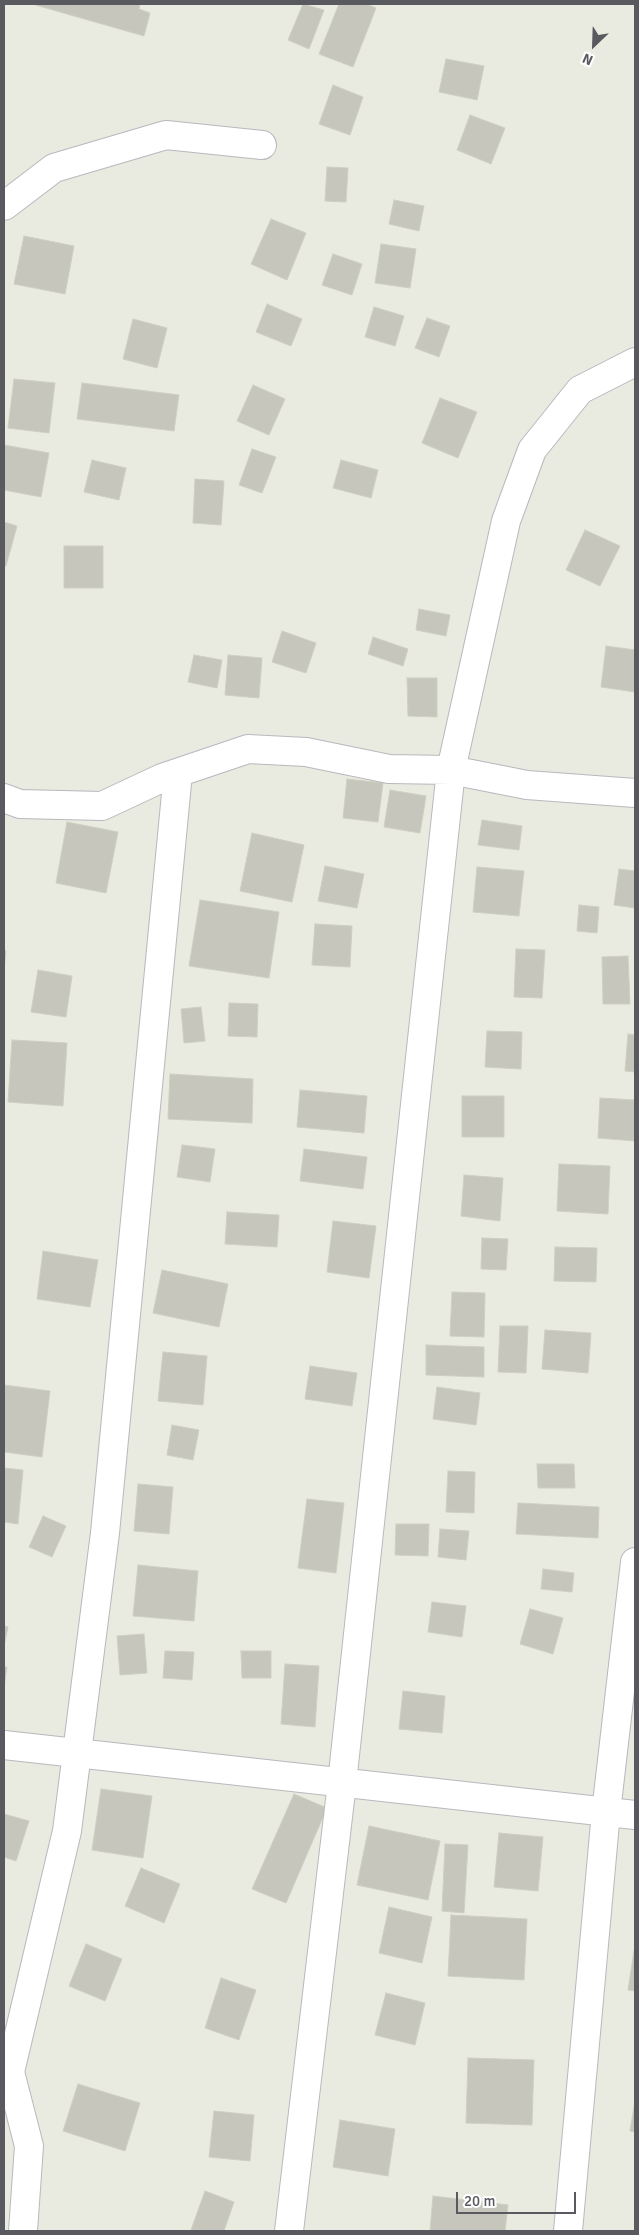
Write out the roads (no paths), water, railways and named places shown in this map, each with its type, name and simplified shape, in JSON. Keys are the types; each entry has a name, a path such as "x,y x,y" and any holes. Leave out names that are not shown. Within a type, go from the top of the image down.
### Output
{"street":[{"path":"4,206 54,168 166,135 262,146"},
{"path":"289,2231 342,1783 451,770 506,521 532,450 580,390 635,362"},
{"path":"4,798 20,804 102,806 178,773 248,749 306,752 389,769 451,770 527,785 635,793"},
{"path":"22,2231 29,2146 10,2072 67,1831 75,1753 106,1533 178,773"},
{"path":"568,2231 606,1812 635,1562"},
{"path":"4,1745 635,1815"}]}
